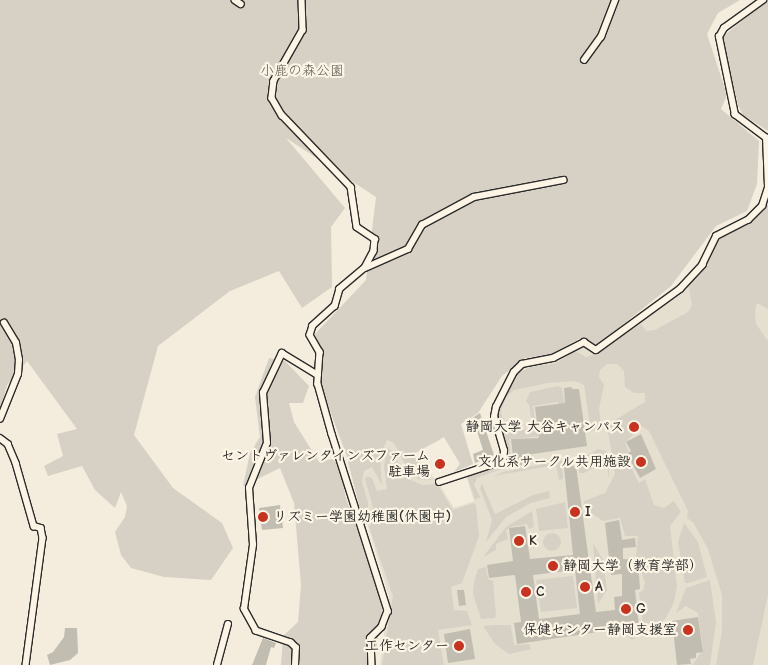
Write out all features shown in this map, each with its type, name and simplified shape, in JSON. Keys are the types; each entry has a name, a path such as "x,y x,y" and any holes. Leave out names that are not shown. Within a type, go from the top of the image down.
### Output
{"street":[{"path":"235,0 241,4"},
{"path":"302,0 303,30 274,81 272,98 282,115 351,186 356,200 357,227 375,239 374,252 365,268"},
{"path":"584,60 601,37 615,0"},
{"path":"439,482 503,461 504,452 494,417 496,407 514,372 522,364 553,358 584,342 596,350 680,289 702,265 716,236 748,220 762,206 768,187 766,138 735,115 719,37 724,28 763,0"},
{"path":"372,665 371,638 382,627 388,611 332,434 318,375 320,352 313,342 311,330 335,306 344,283 365,268 408,249 422,225 474,196 563,180"},
{"path":"0,419 18,374 19,360 16,343 4,322"},
{"path":"295,665 296,648 291,643 256,631 250,614 244,608 253,545 249,488 267,443 263,393 282,353 318,375"},
{"path":"0,438 8,444 16,463 34,526 40,528 43,538 26,665"},
{"path":"217,665 228,624"}],"shaded area":[{"name":"静岡大学 大谷キャンパス","path":"768,194 768,665 380,665 389,596 347,457 425,410 440,440 414,454 440,485 454,508 474,501 466,476 504,465 507,459 498,418 502,400 522,368 563,358 583,344 596,352 671,298 750,222"}],"green space":[{"name":"小鹿の森公園","path":"0,0 740,0 718,13 707,34 727,95 721,109 759,141 757,184 747,211 716,226 671,286 596,346 579,339 546,357 525,358 502,376 478,413 461,424 473,464 454,472 460,464 444,437 413,454 431,480 418,479 407,468 394,443 387,440 380,456 382,485 372,467 364,471 362,482 368,502 368,520 364,524 346,454 322,389 315,334 366,280 376,197 286,138 345,208 331,227 332,287 302,308 279,271 230,291 158,346 134,435 173,488 222,523 233,548 211,580 164,577 131,568 121,555 115,532 125,517 127,506 121,492 115,508 95,490 82,466 48,476 44,466 63,456 57,434 77,429 27,361 7,385 0,410"},
{"path":"768,0 768,131 743,115 738,105 722,37"},
{"path":"768,196 768,309 757,303 755,310 756,324 768,341 768,595 753,665 716,665 722,631 722,595 708,549 693,522 687,518 688,511 649,431 642,426 625,443 629,452 627,459 639,483 645,479 654,505 664,508 674,501 681,512 670,526 677,587 674,602 666,618 632,640 620,630 633,632 633,629 643,625 639,592 643,591 645,583 636,555 638,536 625,536 620,518 603,521 593,514 586,516 584,501 605,493 615,474 607,425 645,402 645,393 634,393 625,387 624,371 617,364 607,364 600,370 599,377 604,385 599,409 601,426 591,432 584,385 575,381 548,383 514,390 506,397 501,411 505,433 533,428 529,405 526,401 530,392 558,386 562,388 566,416 563,427 558,402 533,406 537,431 545,430 545,436 509,439 512,465 477,478 474,485 480,497 475,500 467,476 504,465 508,459 498,413 499,406 518,373 531,367 556,363 575,351 586,357 592,355 641,324 646,331 655,330 688,312 692,305 688,283 718,237 750,222"},
{"path":"269,358 285,361 309,386 303,403 289,403 294,422 319,462 332,459 342,467 345,495 383,602 374,665 281,665 283,636 298,622 301,585 294,503 280,468 243,486 250,453 260,437 255,397"},
{"path":"387,448 392,451 408,479 423,485 437,484 453,510 474,503 476,505 479,536 462,583 451,587 454,610 467,611 472,625 438,630 444,665 382,665 393,596 369,527 374,519 373,507 365,479 367,476 372,478 377,491 387,489 384,467"},
{"path":"598,449 606,451 609,460 609,478 606,462 584,473 579,473 579,463 562,464 563,479 559,480 556,465 493,476 506,471 586,456"},
{"path":"482,484 495,514 533,495 549,491 550,498 531,503 506,517 486,542 492,520 480,488"},
{"path":"565,502 568,528 539,531 536,509"},
{"path":"532,511 534,527 529,529 527,524 511,527 506,530 508,539 496,544 496,550 483,557 506,527"},
{"path":"684,523 698,542 707,577 688,583 685,583 678,542"},
{"path":"552,533 558,536 561,542 558,548 552,551 546,548 543,542 546,536"},
{"path":"593,543 603,560 607,590 598,604"},
{"path":"486,567 488,579 493,581 496,614 495,618 481,619 473,594 474,582 478,569"},
{"path":"573,576 577,608 541,612 536,580"},
{"path":"710,580 716,622 710,665 692,665 703,650 698,613 686,606 676,613 686,588"},
{"path":"511,625 514,645 529,644 531,649 509,654 495,644 483,626"}],"building":[{"path":"572,387 572,389 579,389 587,446 526,455 527,464 514,466 511,439 539,438 535,407 565,403 564,388"},
{"path":"480,413 494,455 475,463 473,454 483,450 476,428 469,420"},
{"name":"文化系サークル共用施設","path":"641,434 656,469 640,478 627,454 631,451 626,442"},
{"path":"576,466 596,612 615,610 614,597 622,596 622,574 611,575 605,523 619,520 622,540 635,538 636,547 623,548 623,559 638,560 640,589 635,590 639,626 517,644 514,623 521,622 515,575 489,578 487,565 513,561 509,528 525,526 530,559 573,555 564,467","holes":["575,570 580,614 539,619 533,575"]},
{"path":"280,505 283,528 262,530 259,508"},
{"path":"457,590 464,590 466,605 459,606"},
{"path":"698,617 703,652 696,653 696,658 690,659 691,664 677,665 672,621"},
{"path":"65,628 77,628 78,653 70,660 50,665 47,655 53,652 64,637"},
{"name":"工作センター","path":"470,629 475,659 448,663 444,634"},
{"path":"263,638 276,643 274,648 271,647 266,665 252,665"}],"place":[{"name":"静岡大学 大谷キャンパス","path":"634,427"},
{"name":"文化系サークル共用施設","path":"641,462"},
{"name":"セントヴァレンタインズファーム 駐車場","path":"440,464"},
{"name":"I","path":"575,512"},
{"name":"リズミー学園幼稚園(休園中)","path":"263,517"},
{"name":"K","path":"519,541"},
{"name":"静岡大学（教育学部）","path":"553,566"},
{"name":"A","path":"585,587"},
{"name":"C","path":"526,592"},
{"name":"G","path":"626,609"},
{"name":"保健センター静岡支援室","path":"688,630"},
{"name":"工作センター","path":"459,646"}]}
